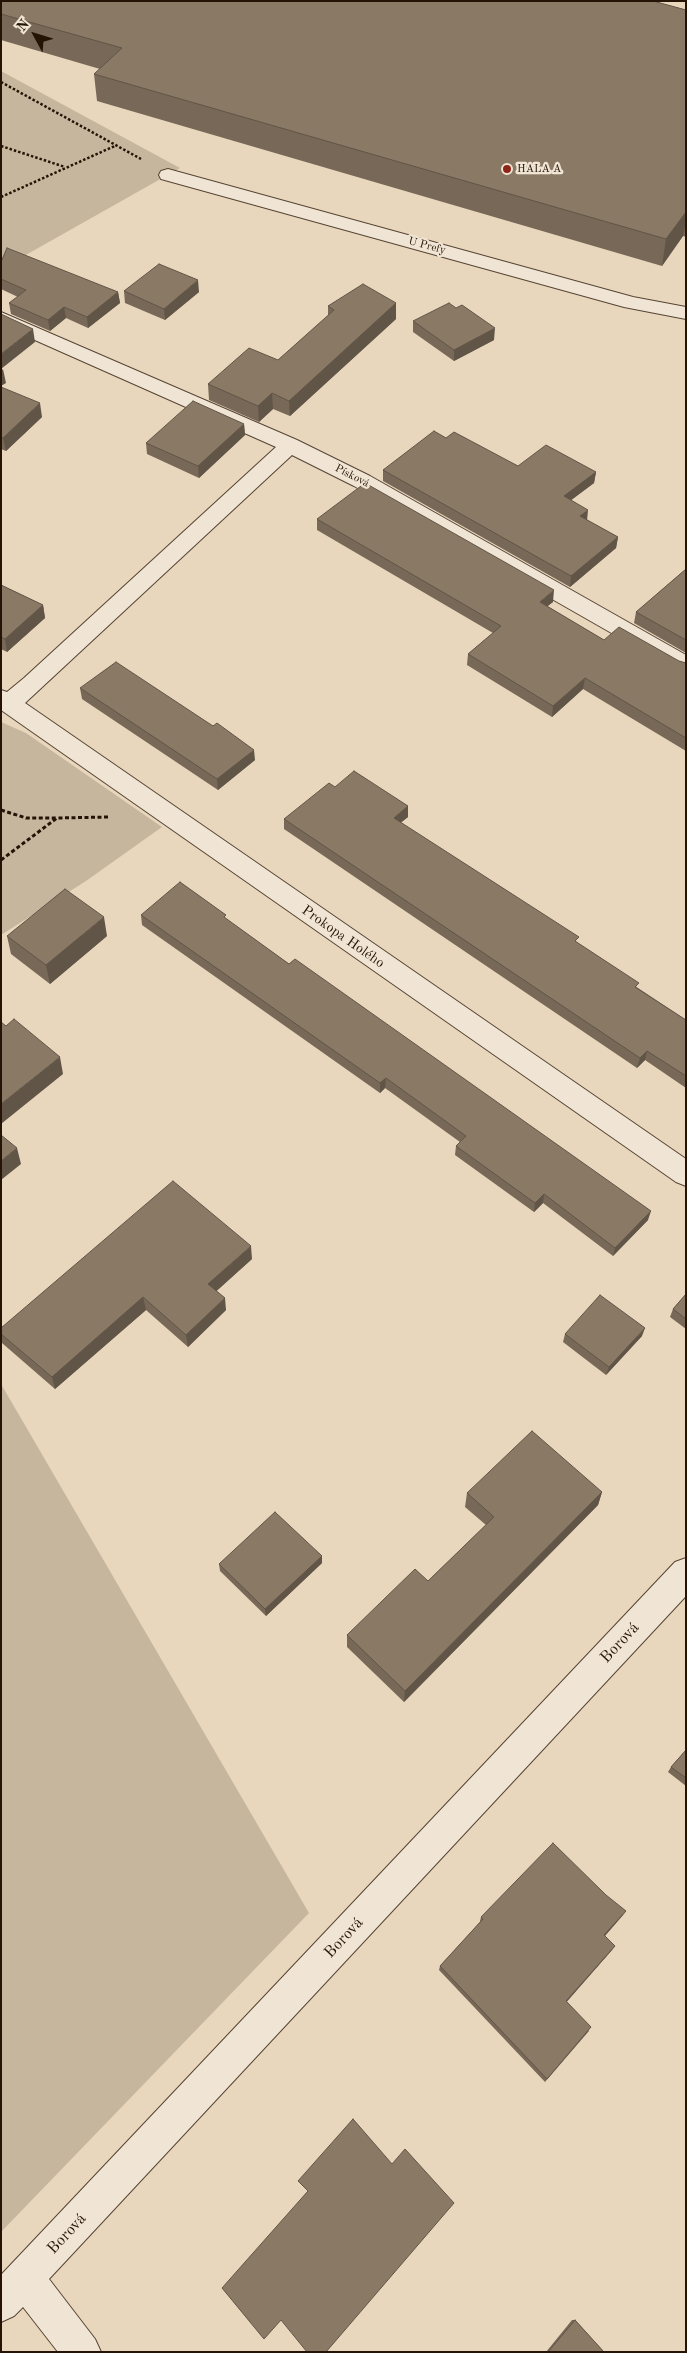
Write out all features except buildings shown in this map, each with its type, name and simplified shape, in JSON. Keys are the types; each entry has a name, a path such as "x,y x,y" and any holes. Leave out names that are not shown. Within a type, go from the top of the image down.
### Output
{"street":[{"name":"U Prefy","path":"168,174 632,303 686,313"},
{"name":"Písková","path":"1,318 290,445 397,499 686,665"},
{"path":"5,700 32,684 290,445"},
{"name":"Prokopa Holého","path":"5,700 686,1174"},
{"name":"Borová","path":"13,2291 686,1573"},
{"path":"13,2291 82,2352"}],"path":[{"path":"1,82 168,174"},
{"path":"1,197 117,145"},
{"path":"1,146 65,167"},
{"path":"1,810 26,818 57,818 145,816 158,807"},
{"path":"1,860 57,818"}],"shaded area":[{"path":"1,71 180,168 1,269"},
{"path":"1,722 26,733 162,827 86,881 1,935"},
{"path":"1,1384 309,1913 1,2232"}],"place":[{"name":"HALA A","path":"507,169"}]}
